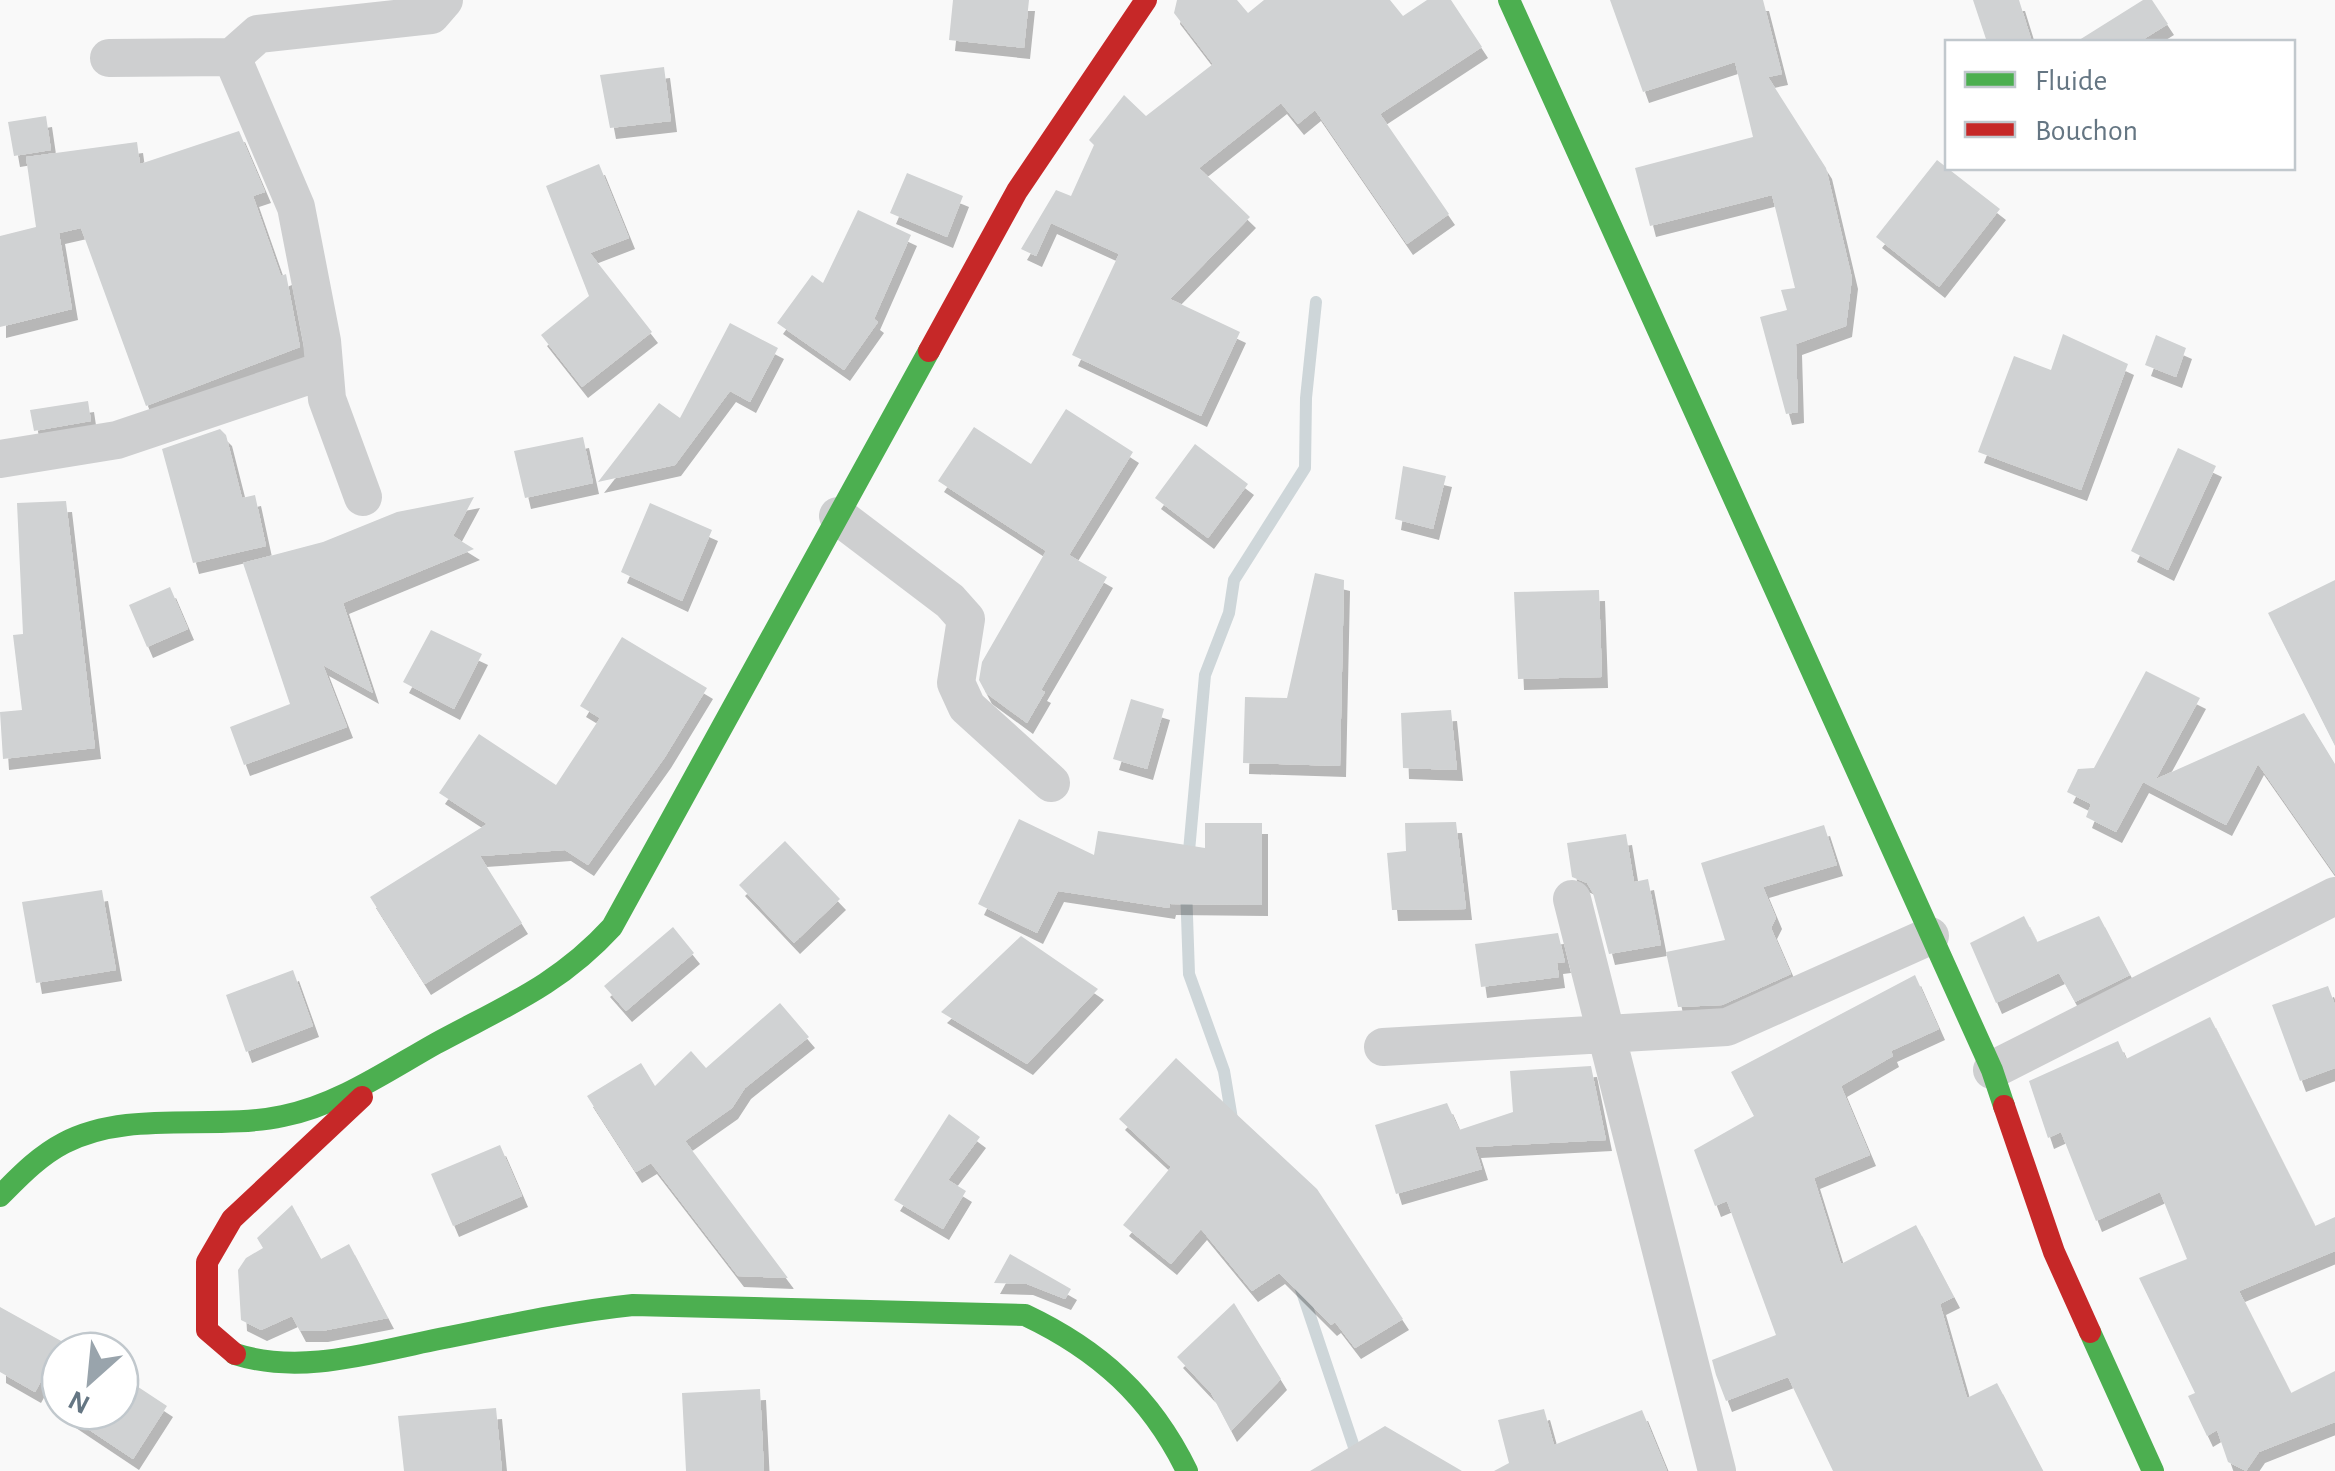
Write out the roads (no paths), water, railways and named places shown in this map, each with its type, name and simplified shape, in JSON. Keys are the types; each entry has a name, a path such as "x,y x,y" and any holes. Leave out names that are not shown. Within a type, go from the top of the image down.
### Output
{"street":[{"path":"109,58 232,57 258,34 432,15 444,0"},
{"path":"0,1196 36,1157 60,1140 94,1129 286,1116 329,1101 550,984 612,927 1017,191 1146,0"},
{"path":"1508,0 1992,1070 2054,1252 2153,1471"},
{"path":"232,57 296,207 322,341 327,399 363,497"},
{"path":"0,459 117,440 322,371"},
{"path":"838,516 950,601 966,619 956,682 967,707 1051,783"},
{"path":"1992,1070 2335,896"},
{"path":"1572,899 1717,1471"},
{"path":"1383,1047 1727,1027 1930,936"},
{"path":"397,1065 232,1219 207,1262 207,1330 228,1352 259,1362 325,1362 579,1311 633,1305 1025,1314 1064,1332 1107,1360 1146,1400 1174,1440 1187,1471"}],"waterway":[{"path":"1188,862 1205,675 1229,613 1234,580 1305,468 1306,398 1316,302"},
{"path":"1186,887 1189,974 1224,1071 1233,1125"},
{"path":"1298,1280 1362,1471"}]}
